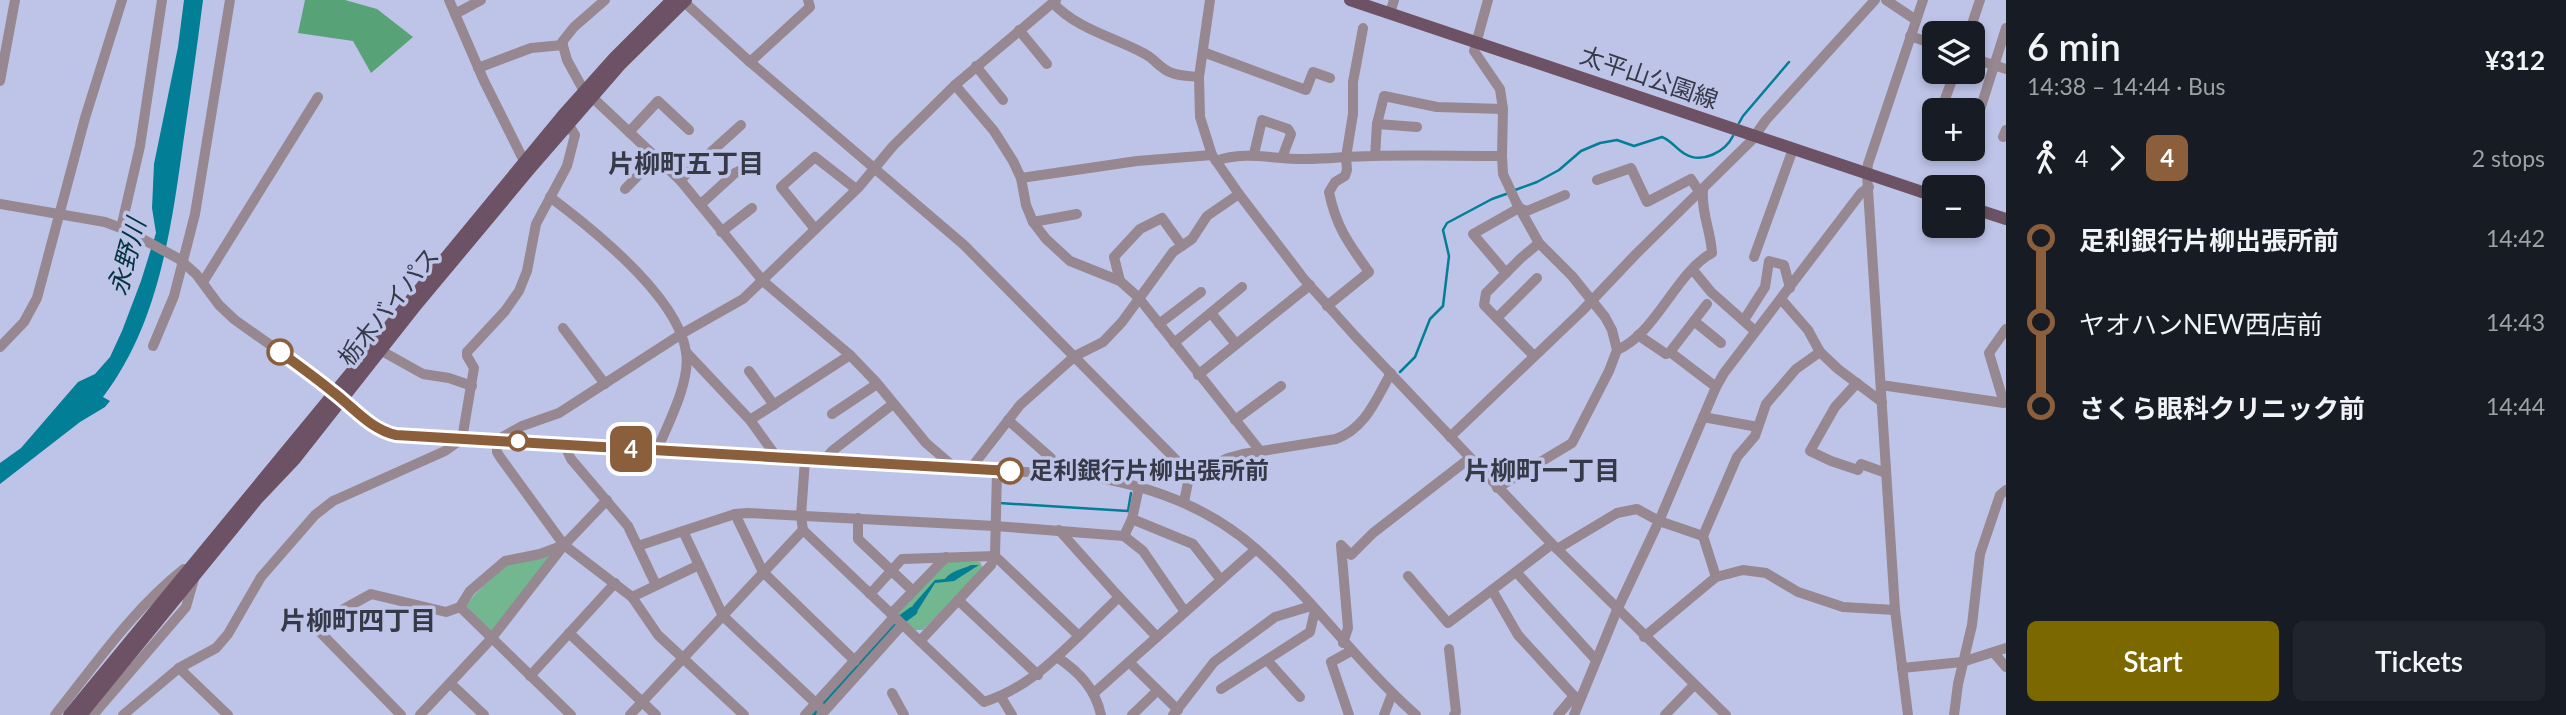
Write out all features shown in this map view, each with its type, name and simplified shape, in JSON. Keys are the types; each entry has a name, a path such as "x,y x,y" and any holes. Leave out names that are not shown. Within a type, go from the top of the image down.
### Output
{"main road":[{"name":"栃木バイパス","path":"69,715 88,698 295,459 338,396 524,161 681,0"},
{"name":"太平山公園線","path":"1350,0 1392,6 1475,41 1793,149 1868,180 1922,193"},
{"name":"栃木バイパス","path":"80,715 88,698 197,559 380,350 568,124 588,94"},
{"path":"1985,212 2006,219"}],"street":[{"path":"0,81 15,0"},
{"path":"0,347 24,322 37,298 85,118 122,0"},
{"path":"123,229 140,146 162,0"},
{"path":"153,346 174,296 204,171 230,0"},
{"path":"449,0 478,68 524,161"},
{"path":"455,15 481,0"},
{"path":"605,0 574,27 562,42 567,60 588,94 680,180 763,281 850,355 926,443 954,467"},
{"path":"681,0 993,272 1177,459 1189,477 1184,502"},
{"path":"750,62 810,6 808,0"},
{"path":"1210,0 1199,77 1200,117 1214,158 1239,194 1327,306 1497,488 1644,637 1726,715"},
{"path":"1488,0 1474,51 1500,89 1503,109 1503,174 1539,243 1572,276 1592,302 1612,330 1617,350 1572,443 1497,488"},
{"path":"1450,437 1592,302 1636,254 1756,136 1766,120 1875,0"},
{"path":"1886,0 1916,20"},
{"path":"1908,715 1895,610 1868,164 1923,0"},
{"path":"1973,21 1980,0"},
{"path":"496,440 522,426 559,413 683,333 743,299 856,189 874,167 955,85 1054,1 1064,15 1099,34 1125,43 1150,57 1160,68 1172,74 1199,77"},
{"path":"1327,306 1369,272 1346,241 1335,217 1329,192 1335,182 1345,176 1353,114 1353,82 1363,28"},
{"path":"1984,98 2006,29"},
{"path":"1019,30 1047,64"},
{"path":"1910,36 1922,40"},
{"path":"478,68 531,48 563,45"},
{"path":"1203,52 1306,90 1313,72 1330,78"},
{"path":"1985,62 2006,69"},
{"path":"976,66 1003,100"},
{"path":"955,85 994,131 1013,160 1033,222 1046,239 1070,261 1121,281 1138,297 1261,452"},
{"path":"1375,156 1377,124 1384,96 1437,107 1503,109"},
{"path":"203,282 318,97"},
{"path":"629,132 658,101 689,130"},
{"path":"1254,154 1262,120 1288,129 1290,134 1282,158"},
{"path":"122,715 179,668 216,648 228,634 261,577 315,515 333,501 445,451 462,439 474,368 467,352 505,311 519,291 527,271 536,224 567,166 575,135 568,124"},
{"path":"1377,124 1417,127"},
{"path":"680,180 741,125"},
{"path":"1754,257 1793,149"},
{"path":"1021,178 1137,160 1254,154 1263,158 1305,159 1502,156"},
{"path":"625,189 656,157"},
{"path":"815,229 780,187 815,157 856,189"},
{"path":"701,204 734,173 753,164"},
{"path":"1597,180 1631,168 1647,202 1691,179 1701,192 1711,238 1712,253 1693,270 1638,335 1627,346 1617,350"},
{"path":"1574,715 1577,698 1597,660 1716,387 1868,180"},
{"path":"971,468 1020,405 1075,356 1103,342 1122,322 1174,252 1192,239 1207,216 1239,194"},
{"path":"1519,208 1527,211 1565,195"},
{"path":"550,197 603,239 662,302 683,333 682,344 686,352 750,420 778,459"},
{"path":"0,204 91,219 123,229 181,261 235,320 387,433 778,459 1052,473 1108,479 1184,502 1227,526 1256,549 1392,694 1416,715"},
{"path":"721,232 752,208"},
{"path":"1506,273 1473,234 1519,208"},
{"path":"1033,222 1077,214"},
{"path":"1121,281 1114,257 1140,229 1162,218 1182,246"},
{"path":"1534,356 1485,305 1486,293 1539,243"},
{"path":"1744,320 1765,288 1769,261 1784,265 1790,288"},
{"path":"1693,270 1711,292 1755,331"},
{"path":"1497,318 1537,278"},
{"path":"1198,374 1310,285"},
{"path":"1174,343 1242,287"},
{"path":"1159,324 1201,292"},
{"path":"1781,299 1808,330 1821,352 1838,369 1881,402"},
{"path":"1638,335 1666,354 1707,304"},
{"path":"1211,313 1236,344"},
{"path":"1694,321 1721,343"},
{"path":"563,328 605,384"},
{"path":"1881,385 2005,403 1989,353 2006,329"},
{"path":"380,350 423,374 449,378 472,386"},
{"path":"657,450 684,383 686,352"},
{"path":"1670,352 1716,387"},
{"path":"1716,576 1703,536 1737,457 1755,436 1766,404 1775,392 1796,369 1821,352"},
{"path":"750,420 850,355"},
{"path":"749,371 774,405"},
{"path":"1189,477 1228,458 1349,435 1367,416 1391,373"},
{"path":"1857,383 1835,407 1810,451 1858,470 1861,464 1886,473"},
{"path":"832,414 877,384"},
{"path":"1235,420 1280,386"},
{"path":"823,461 893,404"},
{"path":"1703,417 1758,427"},
{"path":"1008,420 1051,458 1052,473"},
{"path":"496,440 500,457 564,545 632,597 658,635 744,715"},
{"path":"564,444 571,459 628,526 656,585"},
{"path":"1349,715 1331,662 1347,647 1348,628 1341,545 1351,555 1373,533 1470,458"},
{"path":"805,460 801,516 803,530 984,702 1002,696 1038,675 1119,597"},
{"path":"920,641 991,565 995,556 997,470"},
{"path":"1124,536 1132,519 1139,487"},
{"path":"1954,715 1962,663 1972,625 1980,554 2000,495 2006,490"},
{"path":"420,715 491,639 564,545 607,500"},
{"path":"1408,576 1448,623 1555,547 1617,513 1637,509 1659,521 1703,536"},
{"path":"638,546 735,514 995,526 1124,536 1143,551 1185,612"},
{"path":"735,514 763,572 855,661"},
{"path":"858,519 858,539 913,591"},
{"path":"1132,519 1194,544 1221,580"},
{"path":"630,715 803,530"},
{"path":"1059,530 1157,637"},
{"path":"683,531 723,616 817,702 822,713 896,618 913,591 946,557"},
{"path":"401,715 317,629 333,615 371,594 446,612 460,607 470,592 505,561 540,554 564,545"},
{"path":"1094,693 1256,549"},
{"path":"870,594 902,559 995,556 1079,636"},
{"path":"55,715 143,606 162,586 197,559"},
{"path":"632,597 699,565"},
{"path":"1644,637 1716,576 1731,572 1756,571 1778,578 1798,592 1843,607 1895,610"},
{"path":"1517,572 1597,660"},
{"path":"93,715 186,607 194,576"},
{"path":"530,676 615,583"},
{"path":"1492,590 1518,635 1577,698"},
{"path":"958,600 1038,675"},
{"path":"460,607 571,715"},
{"path":"1221,690 1310,632 1313,608"},
{"path":"1129,662 1175,713 1214,662 1275,617 1313,608"},
{"path":"805,715 896,618"},
{"path":"569,633 656,715"},
{"path":"1902,668 1962,663 2006,648"},
{"path":"1449,649 1456,712 1454,715"},
{"path":"1994,653 2006,667"},
{"path":"1058,657 1077,671 1094,693 1101,715"},
{"path":"1267,660 1300,697"},
{"path":"179,668 228,715"},
{"path":"451,684 484,715"},
{"path":"1665,715 1694,685"},
{"path":"1132,715 1157,691"},
{"path":"892,693 904,715"},
{"path":"1384,715 1392,694"},
{"path":"1002,696 1012,715"},
{"path":"1558,715 1577,698"}],"green space":[{"path":"305,0 345,0 377,9 413,37 371,73 353,41 298,33"},
{"path":"548,555 551,559 494,630 489,631 466,606 508,563"},
{"path":"944,561 980,562 983,568 923,630 915,630 895,612"}],"water":[{"path":"184,0 203,0 173,210 159,276 149,308 122,369 103,397 110,401 105,407 80,422 0,484 0,463 21,448 78,382 95,374 110,357 122,331 156,233 152,208 154,164 178,47"},
{"path":"971,565 979,565 954,581 935,583 918,610 912,610 913,605 935,580 945,579"}],"waterway":[{"path":"1739,123 1789,62"},
{"path":"1515,190 1559,170 1581,151 1600,143 1617,140 1634,146 1662,137 1685,154 1699,158 1719,151 1733,136"},
{"path":"1400,372 1415,357 1430,319 1443,306 1449,256 1443,230 1447,223 1509,193"},
{"path":"999,503 1128,511 1131,493"},
{"path":"814,715 895,624 913,611"}],"bus line":[{"name":"4","path":"280,352 380,430 396,435 1010,471"}],"place":[{"name":"足利銀行片柳出張所前","path":"1010,471"}],"district":[{"name":"片柳町五丁目","path":"686,164"},
{"name":"片柳町一丁目","path":"1542,471"},
{"name":"片柳町四丁目","path":"358,621"}],"water label":[{"name":"永野川","path":"127,257"}]}
